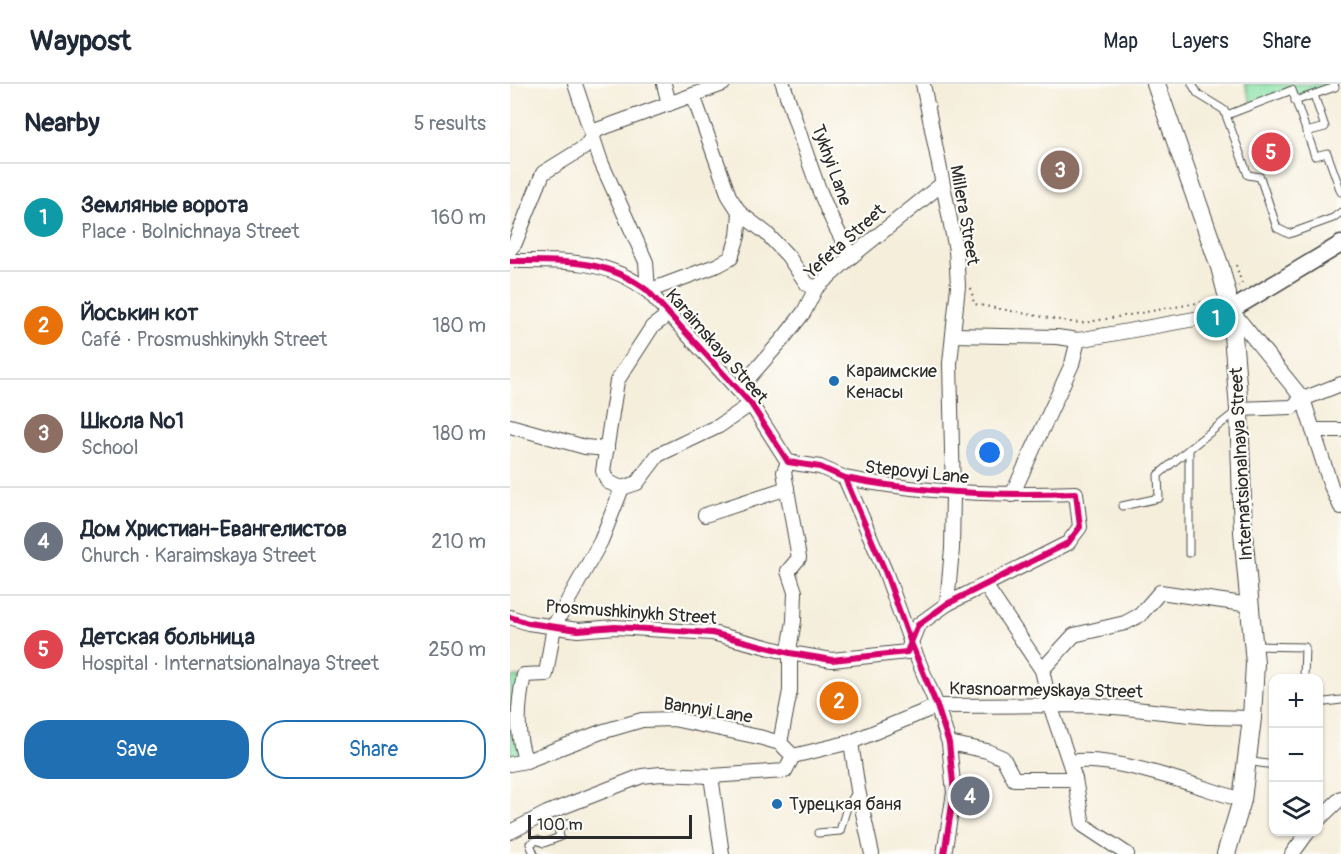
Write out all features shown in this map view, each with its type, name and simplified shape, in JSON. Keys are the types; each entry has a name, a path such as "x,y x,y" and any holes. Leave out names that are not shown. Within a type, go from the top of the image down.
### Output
{"main road":[{"name":"Internatsionalnaya Street","path":"1156,84 1220,267 1222,304 1239,409 1243,532 1255,663 1252,718 1242,800 1226,854"}],"street":[{"name":"Karaimskaya Street","path":"574,84 591,136 646,262 648,291 751,404 788,462"},
{"path":"664,84 669,104"},
{"path":"510,249 515,243 543,173 585,147 597,130 723,84"},
{"name":"Tykhyi Lane","path":"783,84 821,193 842,241 852,256"},
{"name":"Millera Street","path":"923,84 956,250 958,286 949,392 953,493 952,549 947,604"},
{"path":"693,96 729,196 740,213 766,233 788,256 807,284 816,288"},
{"name":"Yefeta Street","path":"738,390 804,312 816,288 942,184"},
{"path":"510,261 580,262 601,266 631,278 648,291 731,258 738,236 740,213"},
{"path":"953,335 1057,337 1078,340 1222,304 1341,244"},
{"path":"1222,304 1303,399 1341,507"},
{"path":"669,314 652,327 620,375 603,471 608,482 622,488 637,483 658,455 719,426 751,404"},
{"path":"1012,495 1072,364 1078,340"},
{"path":"1239,409 1292,408 1303,399 1341,384"},
{"path":"510,426 585,447 607,449"},
{"path":"1313,430 1341,430"},
{"path":"793,756 780,743 790,692 790,653 795,592 788,571 799,558 784,472 788,462 820,467 845,478 885,571 949,743 954,793 944,854"},
{"name":"Stepovyi Lane","path":"845,478 874,484 953,493 1012,495 1076,493 1080,527 1068,543"},
{"path":"526,761 520,746 520,697 517,675 546,674 554,626 601,541 622,488"},
{"path":"705,515 787,488"},
{"name":"Prosmushkinykh Street","path":"510,617 528,623 578,630 615,627 712,633 790,653 832,660 907,652 918,626 947,604 1068,543"},
{"path":"985,585 1042,670 1050,705 1075,779 1083,825 1127,854"},
{"path":"1042,670 1074,635 1125,623 1140,615 1160,592 1250,605"},
{"name":"Krasnoarmeyskaya Street","path":"510,832 547,813 642,776 662,774 711,776 785,771 793,756 851,742 937,706 1117,707 1208,717 1252,718"},
{"name":"Bannyi Lane","path":"510,764 526,761 601,732 642,720 673,719 780,743"},
{"path":"851,742 858,790 872,854"},
{"path":"949,743 987,751 1004,758 1014,779 1075,779"},
{"path":"1070,762 1084,759 1140,770 1242,800"},
{"path":"711,776 722,854"},
{"path":"1323,815 1341,798"},
{"path":"1292,854 1305,836"}],"lane":[{"path":"1192,84 1198,94 1224,110 1227,115 1248,175 1260,177 1277,228 1289,234 1333,218 1341,212"},
{"path":"1295,101 1335,87 1334,84"},
{"path":"1227,115 1292,90 1315,156 1327,153 1341,192"},
{"path":"1306,132 1325,127 1314,95"},
{"path":"1122,506 1159,498 1158,475 1239,409"},
{"path":"1188,553 1189,449"},
{"path":"1254,646 1305,646 1304,674"},
{"path":"1323,702 1341,700"},
{"path":"1246,761 1269,764"},
{"path":"818,833 840,831 847,807 858,790"},
{"path":"534,854 530,844 537,840 544,843 560,837 558,828 568,824 570,826"}],"path":[{"path":"974,304 1083,323 1222,304 1242,284 1234,261"}],"green space":[{"path":"1245,84 1327,84 1329,89 1295,101 1292,90 1252,105"},
{"path":"510,677 519,677 523,763 510,765"}],"cycle path":[{"path":"510,261 582,264 616,272 632,280 648,291 751,404 788,462 820,467 845,478 885,571 949,743 954,793 944,854"},
{"path":"510,617 528,623 578,630 615,627 712,633 790,653 832,660 907,652 918,625 947,604 1068,543 1080,527 1076,493 960,492 903,487 845,478"}],"place":[{"name":"Детская больница","path":"1271,152"},
{"name":"Школа №1","path":"1060,170"},
{"name":"Земляные ворота","path":"1216,318"},
{"name":"Караимские Кенасы","path":"834,381"},
{"name":"Йоськин кот","path":"839,701"},
{"name":"Дом Христиан-Евангелистов","path":"970,796"},
{"name":"Турецкая баня","path":"777,804"}]}
